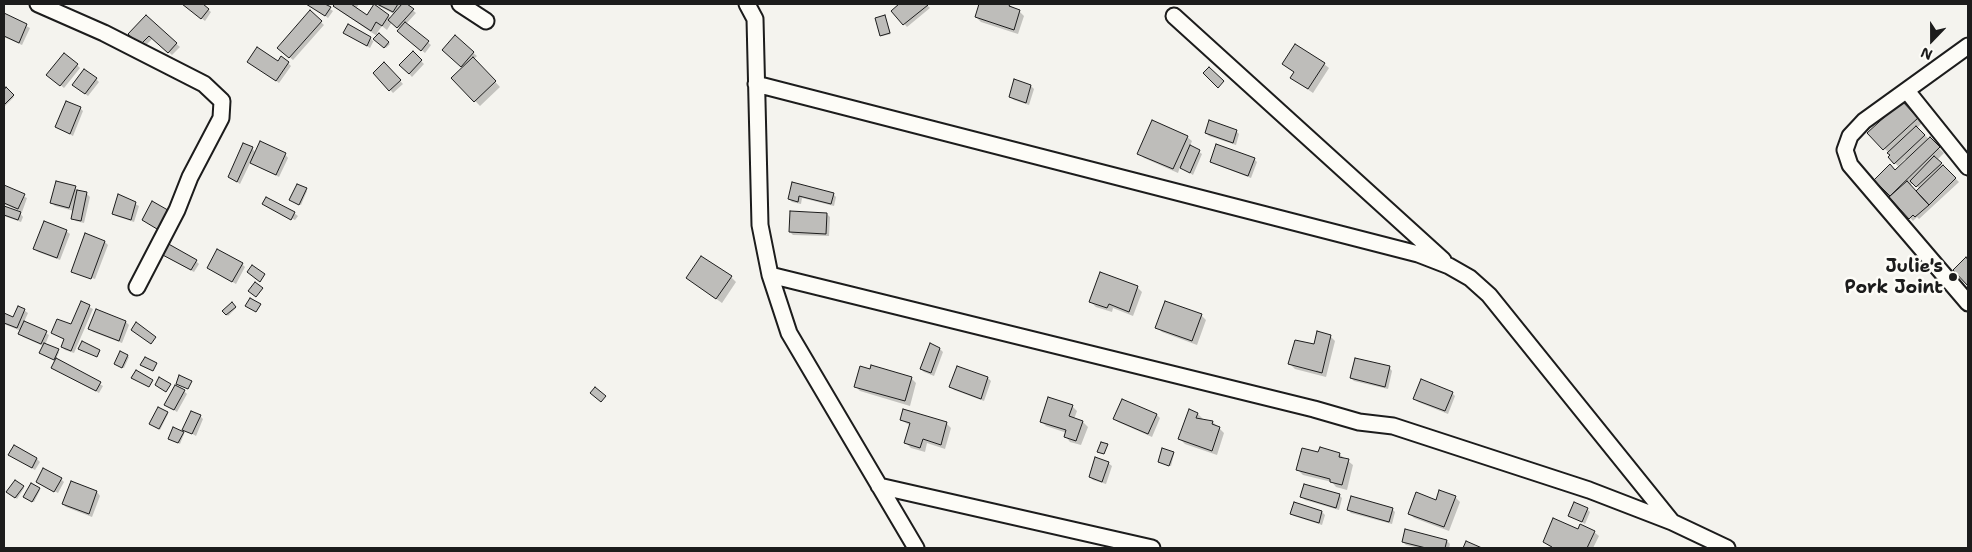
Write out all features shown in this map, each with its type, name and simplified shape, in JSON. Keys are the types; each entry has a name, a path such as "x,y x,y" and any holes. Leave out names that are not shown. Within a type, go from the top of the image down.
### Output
{"street":[{"path":"38,4 104,32 204,84 222,101 222,118 190,177 176,210 137,287"},
{"path":"460,4 486,21"},
{"path":"747,4 755,19 760,225 770,274 789,333 916,548"},
{"path":"1174,16 1449,266"},
{"path":"1968,46 1864,122 1850,136 1845,150 1850,165 1968,303"},
{"path":"756,84 1409,251 1449,266 1470,278 1489,295 1672,522"},
{"path":"1907,91 1968,167"},
{"path":"770,274 1359,422 1393,426 1589,490 1672,522 1727,548"},
{"path":"879,486 1152,548"}],"building":[{"path":"182,4 203,4 209,9 201,19"},
{"path":"306,4 325,4 331,7 325,16"},
{"path":"335,4 351,4 367,15 374,4 389,15 382,26 376,22 371,31 333,6"},
{"path":"377,4 398,4 393,12"},
{"path":"402,4 407,4 414,9 397,28 388,20"},
{"path":"899,4 928,5 903,25 891,11"},
{"path":"979,4 1010,4 1009,6 1020,10 1014,30 975,17"},
{"path":"310,10 322,21 289,58 277,48"},
{"path":"4,13 27,24 19,43 4,36"},
{"path":"146,15 177,43 168,53 149,36 140,45 128,34"},
{"path":"885,15 890,33 880,36 875,18"},
{"path":"405,22 429,41 421,51 397,31"},
{"path":"348,24 371,37 367,46 343,33"},
{"path":"379,33 389,42 384,48 373,39"},
{"path":"455,35 474,52 461,67 442,50"},
{"path":"1295,44 1325,63 1308,89 1290,78 1294,72 1282,64"},
{"path":"257,47 278,61 281,56 289,62 276,81 247,62"},
{"path":"413,51 422,60 409,74 399,65"},
{"path":"64,53 78,64 60,86 46,75"},
{"path":"473,57 496,81 474,102 451,78"},
{"path":"384,62 401,80 389,91 373,73"},
{"path":"1209,67 1224,81 1218,88 1203,73"},
{"path":"84,69 97,78 85,94 72,85"},
{"path":"1014,79 1031,85 1026,103 1009,97"},
{"path":"6,87 14,95 4,105 4,90"},
{"path":"66,101 81,107 70,134 55,127"},
{"path":"1902,101 1918,118 1883,150 1867,133"},
{"path":"1152,120 1188,136 1173,169 1137,154"},
{"path":"1209,120 1237,130 1233,143 1205,133"},
{"path":"1916,126 1925,135 1894,164 1887,153"},
{"path":"1930,137 1940,147 1890,196 1874,180 1890,164 1895,170"},
{"path":"260,141 286,153 276,175 250,163"},
{"path":"243,143 253,147 237,182 228,177"},
{"path":"1216,144 1255,158 1248,176 1210,162"},
{"path":"1190,145 1200,150 1190,173 1180,168"},
{"path":"1934,156 1942,163 1916,187 1910,181"},
{"path":"1943,165 1956,178 1929,205 1916,191"},
{"path":"56,181 76,186 69,208 50,203"},
{"path":"1907,181 1929,205 1915,217 1913,215 1909,219 1889,197"},
{"path":"792,182 834,193 831,204 799,196 798,202 788,199"},
{"path":"297,184 307,188 299,205 289,200"},
{"path":"4,185 25,194 18,209 4,203"},
{"path":"77,190 87,192 81,221 71,219"},
{"path":"118,194 136,202 131,220 112,214"},
{"path":"266,197 295,212 291,220 262,204"},
{"path":"152,201 173,213 162,232 142,220"},
{"path":"4,206 21,212 18,220 4,215"},
{"path":"790,211 827,213 826,234 789,232"},
{"path":"44,221 67,230 57,258 33,249"},
{"path":"85,233 105,241 91,279 71,272"},
{"path":"165,242 197,260 191,270 159,253"},
{"path":"217,249 243,263 232,282 207,268"},
{"path":"701,256 732,276 716,299 686,278"},
{"path":"1966,257 1968,260 1968,286 1953,270"},
{"path":"252,265 265,274 260,282 247,272"},
{"path":"1100,272 1138,286 1129,312 1109,304 1107,308 1089,302"},
{"path":"255,282 263,288 256,297 248,291"},
{"path":"250,298 261,304 256,312 245,306"},
{"path":"81,301 90,305 71,351 61,347 64,339 51,333 57,319 71,324"},
{"path":"1165,301 1202,314 1192,341 1155,328"},
{"path":"232,302 236,307 226,315 222,311"},
{"path":"18,306 25,309 17,328 4,323 4,313 13,317"},
{"path":"96,309 126,321 119,341 88,329"},
{"path":"24,321 47,331 41,344 18,334"},
{"path":"136,322 156,337 151,344 131,330"},
{"path":"1317,331 1331,335 1322,373 1288,364 1295,340 1314,344"},
{"path":"82,341 100,350 97,357 78,349"},
{"path":"44,343 59,349 54,360 39,353"},
{"path":"930,343 940,348 931,373 920,369"},
{"path":"120,351 128,355 122,368 114,364"},
{"path":"145,357 157,363 153,371 140,365"},
{"path":"56,358 101,382 96,391 51,368"},
{"path":"1355,358 1390,366 1385,387 1350,378"},
{"path":"871,365 912,377 905,401 854,387 860,366 870,369"},
{"path":"957,366 988,377 981,399 949,387"},
{"path":"136,370 153,380 149,387 131,378"},
{"path":"179,375 192,381 188,389 176,384"},
{"path":"159,377 171,384 166,392 155,385"},
{"path":"1421,379 1453,392 1445,411 1413,399"},
{"path":"175,385 185,390 174,410 164,405"},
{"path":"595,387 606,396 601,402 590,393"},
{"path":"1048,397 1073,405 1069,416 1083,421 1076,441 1064,437 1066,430 1040,422"},
{"path":"1122,399 1157,414 1148,434 1113,419"},
{"path":"158,407 168,412 159,429 149,424"},
{"path":"903,409 947,422 941,445 923,439 920,448 904,443 910,423 900,420"},
{"path":"1189,409 1198,413 1196,418 1213,421 1212,424 1220,427 1212,451 1178,439"},
{"path":"191,411 201,415 192,434 182,430"},
{"path":"173,427 184,432 178,443 168,439"},
{"path":"1101,442 1108,444 1104,454 1097,452"},
{"path":"14,445 37,458 32,468 8,455"},
{"path":"1320,447 1340,453 1339,457 1349,459 1342,485 1330,482 1330,479 1296,470 1302,448 1318,452"},
{"path":"1162,448 1174,452 1169,466 1158,462"},
{"path":"1095,457 1109,462 1102,482 1089,477"},
{"path":"43,468 62,478 54,492 36,482"},
{"path":"15,480 24,486 15,498 6,492"},
{"path":"71,481 97,491 89,514 62,504"},
{"path":"31,483 40,488 32,502 23,497"},
{"path":"1304,484 1340,494 1336,508 1300,497"},
{"path":"1439,490 1456,496 1444,527 1408,514 1416,492 1436,500"},
{"path":"1351,496 1393,508 1389,522 1347,510"},
{"path":"1294,502 1322,511 1319,523 1290,514"},
{"path":"1574,502 1588,508 1582,522 1568,516"},
{"path":"1553,518 1578,529 1580,524 1595,531 1587,548 1552,548 1543,542"},
{"path":"1405,529 1447,540 1445,548 1426,548 1402,542"},
{"path":"1466,541 1482,548 1463,548"}],"place":[{"name":"Julie's Pork Joint","path":"1953,277"}]}
